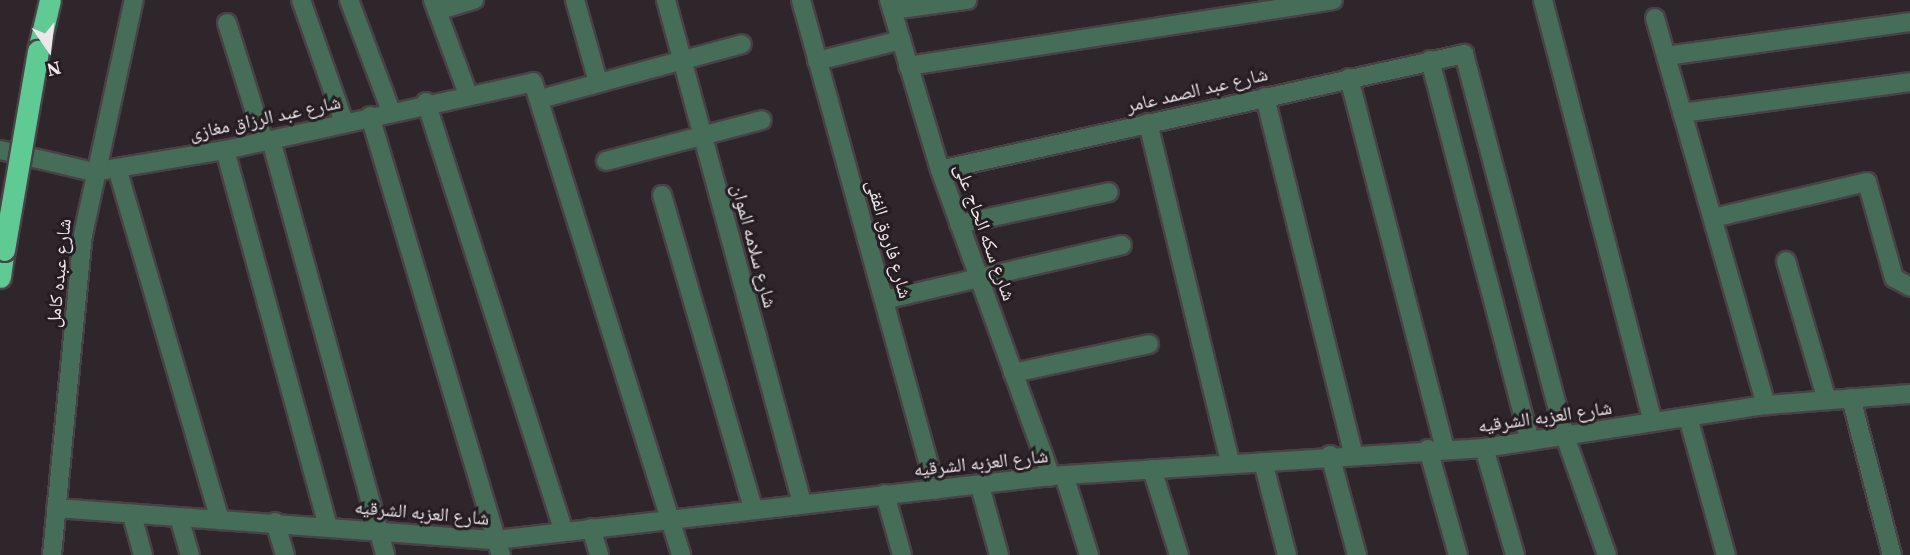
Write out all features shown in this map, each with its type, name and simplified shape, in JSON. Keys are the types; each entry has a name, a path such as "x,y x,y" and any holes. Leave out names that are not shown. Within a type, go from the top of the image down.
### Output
{"highway":[{"path":"0,277 38,51 50,0"}],"street":[{"name":"شارع عبده كامل","path":"52,555 93,172 134,0"},
{"path":"301,0 344,122"},
{"path":"349,0 391,111"},
{"path":"467,92 435,6 474,0"},
{"path":"575,0 598,82"},
{"name":"شارع سلامه الموان","path":"666,0 802,503"},
{"name":"شارع فاروق الفقى","path":"801,0 936,490"},
{"path":"890,5 967,0"},
{"path":"908,66 1333,0"},
{"path":"1542,0 1653,422"},
{"name":"شارع سكه الحاج على","path":"890,5 959,224 1013,373 1058,475 1089,555"},
{"path":"1655,18 1766,405"},
{"path":"1666,56 1910,22"},
{"path":"226,23 267,140 385,555"},
{"path":"817,61 901,40"},
{"name":"شارع عبد الرزاق مغازى","path":"0,150 93,172 225,150 467,92 527,81 538,93 598,82 742,44"},
{"name":"شارع عبد الصمد عامر","path":"940,170 1464,54 1565,436"},
{"path":"1430,60 1530,441"},
{"path":"1349,78 1436,449 1458,555"},
{"path":"1682,113 1910,82"},
{"path":"538,93 672,517 681,555"},
{"path":"1265,97 1353,452"},
{"path":"426,102 564,531"},
{"path":"370,116 498,547"},
{"path":"606,161 762,120"},
{"path":"1148,123 1230,463"},
{"path":"225,150 328,526"},
{"path":"117,167 220,520"},
{"path":"1713,218 1867,181 1894,278 1910,287"},
{"path":"959,224 1108,192"},
{"path":"662,195 753,508"},
{"path":"884,300 1122,245"},
{"path":"1786,261 1827,400"},
{"path":"1013,373 1149,344"},
{"name":"شارع العزبه الشرقيه","path":"56,508 378,530 498,547 564,531 753,508 980,486 1058,475 1263,462 1353,452 1484,448 1766,405 1910,394"},
{"path":"1851,398 1892,555"},
{"path":"1688,417 1726,555"},
{"path":"1565,436 1607,555"},
{"path":"1484,448 1515,555"},
{"path":"1330,455 1357,555"},
{"path":"1263,462 1287,555"},
{"path":"1152,468 1179,555"},
{"path":"980,486 999,555"},
{"path":"885,494 902,555"},
{"path":"132,514 143,555"},
{"path":"179,517 190,555"},
{"path":"275,522 285,555"},
{"path":"591,528 599,555"}]}
